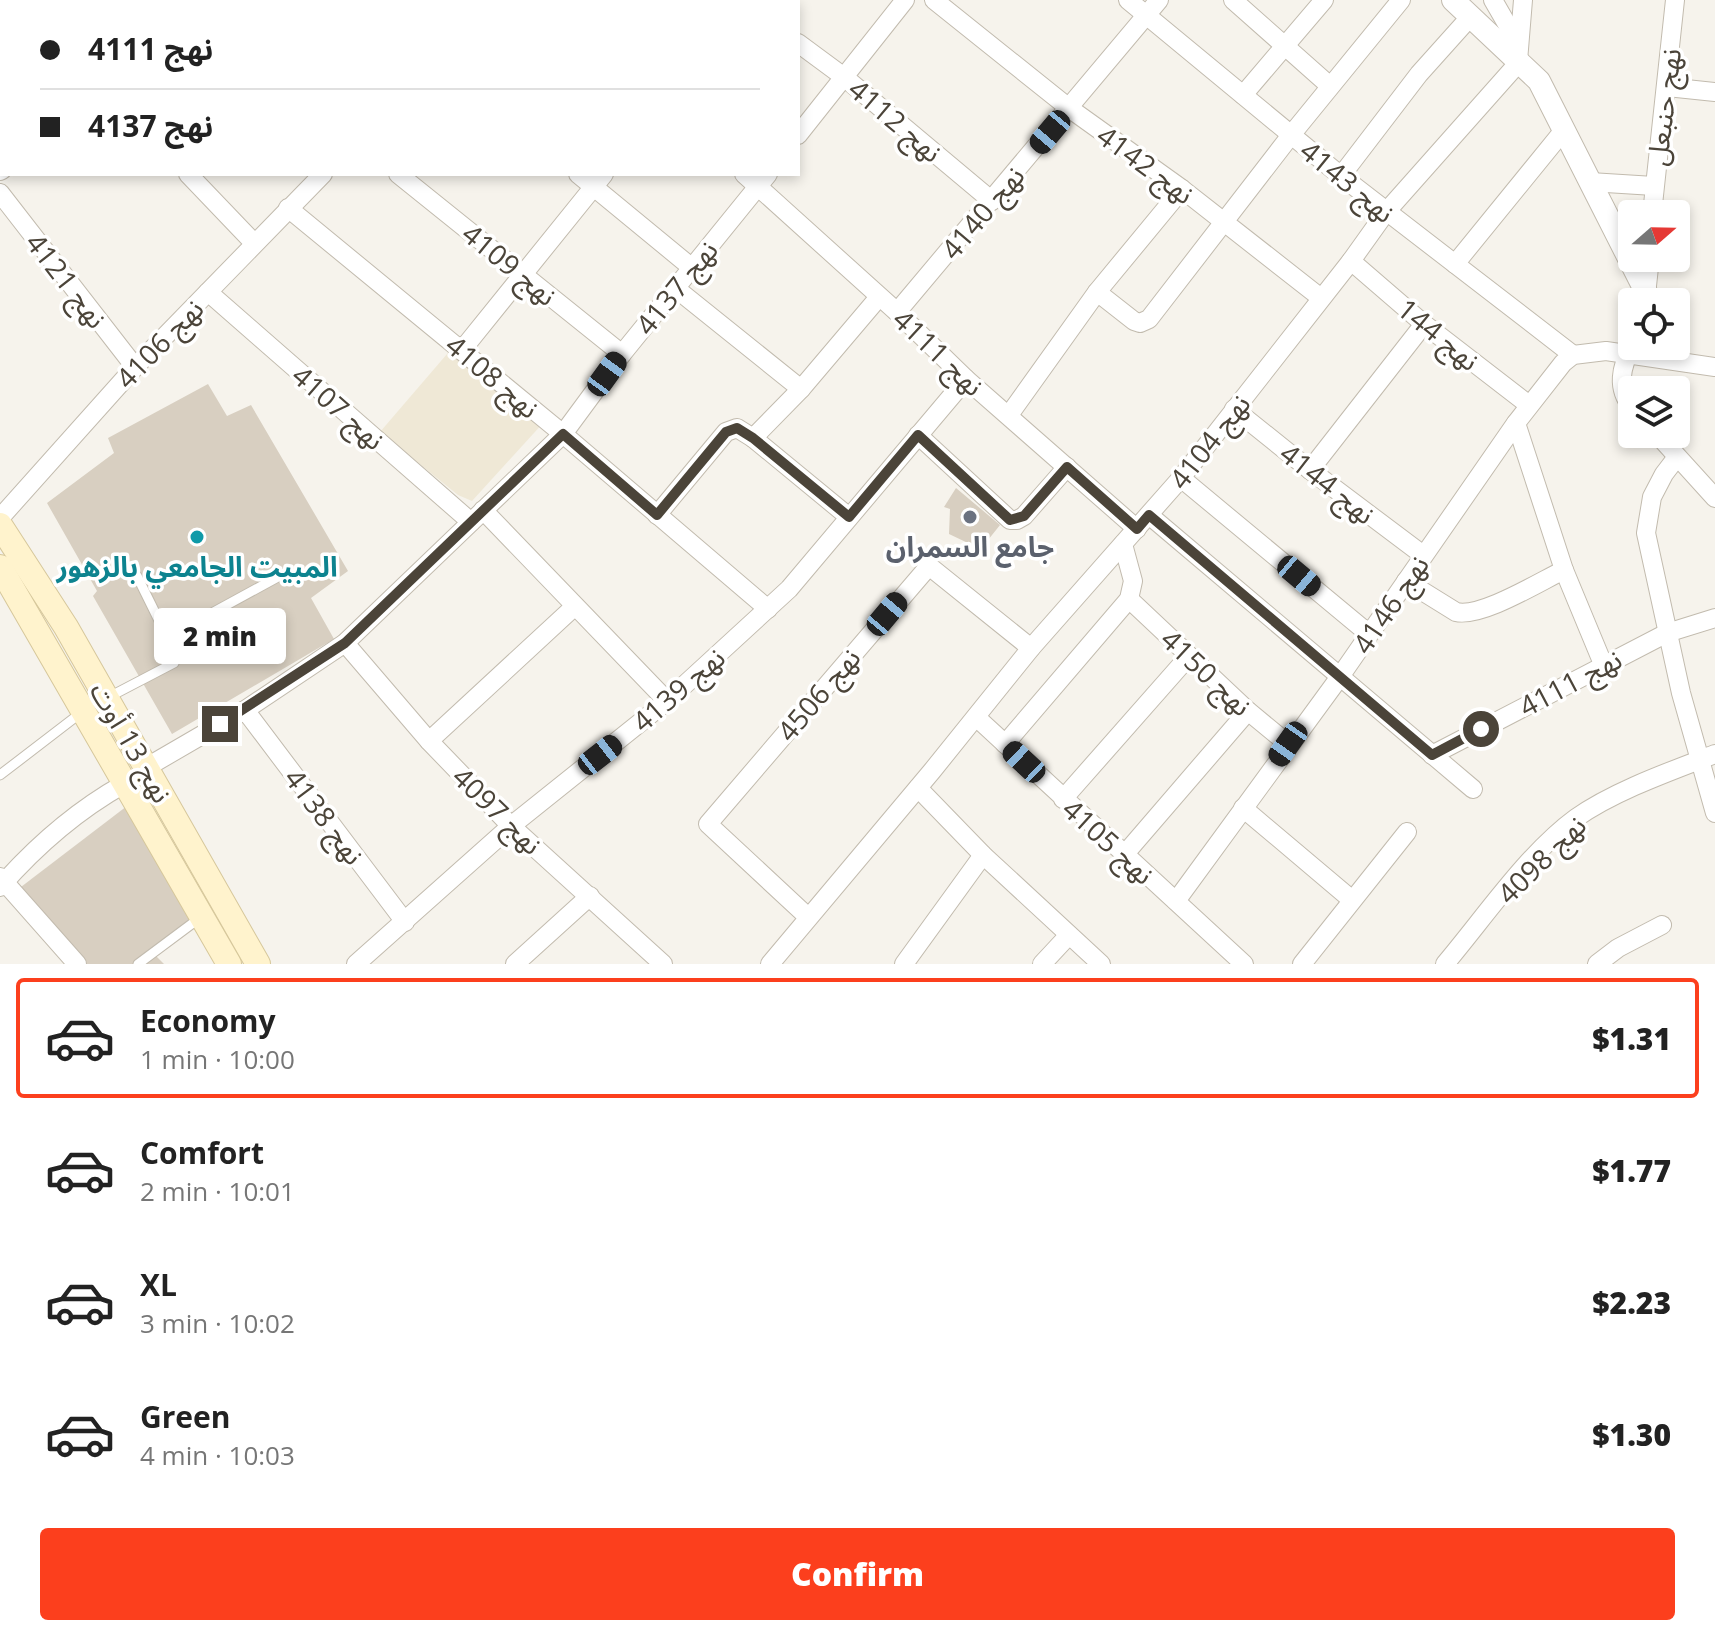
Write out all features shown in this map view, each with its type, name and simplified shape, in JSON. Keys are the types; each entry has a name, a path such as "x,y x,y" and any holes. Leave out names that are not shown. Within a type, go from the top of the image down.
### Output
{"main road":[{"name":"نهج 13 أوت","path":"0,525 52,604 258,964"},
{"name":"نهج 13 أوت","path":"0,567 229,964"}],"street":[{"path":"800,132 905,0"},
{"name":"نهج 4142","path":"934,0 1069,108 1182,189 1321,298"},
{"name":"نهج 4143","path":"1128,0 1386,212 1573,355"},
{"name":"نهج 4140","path":"897,312 1159,0"},
{"path":"1233,0 1330,86"},
{"path":"1243,95 1324,0"},
{"path":"1097,292 1134,321 1145,322 1401,0"},
{"path":"1453,0 1519,53"},
{"path":"1493,0 1519,53 1539,81 1642,288"},
{"path":"1519,53 1523,0"},
{"name":"نهج حنبعل","path":"1653,200 1675,0"},
{"path":"1341,176 1419,74 1471,16"},
{"name":"نهج 4112","path":"800,44 844,77 992,201"},
{"name":"نهج 4104","path":"770,964 1031,648 1181,478 1386,212 1519,53"},
{"path":"1667,87 1715,92"},
{"path":"1455,264 1564,130"},
{"path":"190,176 254,243"},
{"name":"نهج 4106","path":"0,518 135,367 321,176"},
{"name":"نهج 4109","path":"400,176 622,354"},
{"name":"نهج 4137","path":"147,767 245,710 345,643 563,434 756,178"},
{"name":"نهج 4111","path":"756,178 966,379 1067,467 1143,522 1473,789"},
{"path":"462,350 599,180 691,267"},
{"path":"1590,182 1654,186"},
{"path":"1009,415 1097,292 1182,189"},
{"name":"نهج 4121","path":"0,193 135,367"},
{"name":"نهج 4108","path":"288,208 563,434 768,609"},
{"name":"نهج 144","path":"1351,261 1424,324 1529,405"},
{"path":"674,287 801,389"},
{"name":"نهج 4107","path":"208,292 477,516 574,607 667,701"},
{"path":"753,438 801,389 879,297"},
{"path":"1310,470 1424,324"},
{"path":"1573,355 1618,350"},
{"name":"نهج 4146","path":"1176,901 1339,678 1529,405 1573,355"},
{"path":"1682,360 1715,367"},
{"name":"نهج 4139","path":"366,961 511,826 667,701 789,589 966,379"},
{"name":"نهج 4144","path":"1234,409 1423,555"},
{"path":"1516,423 1564,570 1603,664"},
{"path":"657,515 726,432 737,428 849,517"},
{"path":"918,435 1010,520 1024,516 1067,467"},
{"path":"1669,448 1715,498"},
{"path":"1677,457 1652,497 1646,533 1667,633 1707,757 1715,813"},
{"path":"1181,478 1369,634"},
{"path":"1005,744 1129,599 1133,581 1123,544"},
{"name":"نهج 4506","path":"808,917 708,824 929,566 1031,648"},
{"path":"1406,581 1456,612 1470,613 1564,570"},
{"name":"نهج 4150","path":"1129,599 1248,711 1288,744"},
{"path":"429,741 574,607"},
{"name":"نهج 4111","path":"1432,755 1667,633 1715,618"},
{"name":"نهج 4097","path":"345,643 429,741 511,826 663,964"},
{"path":"1063,799 1189,656"},
{"name":"نهج 4138","path":"245,710 405,922"},
{"path":"1124,855 1248,711"},
{"name":"نهج 4105","path":"976,717 1244,964"},
{"name":"نهج 4098","path":"1445,964 1532,860 1576,818 1626,792 1707,757"},
{"path":"77,964 1,882 69,819 124,784"},
{"path":"918,788 983,855 1101,964"},
{"path":"1243,808 1352,900"},
{"path":"1302,964 1407,832"},
{"path":"904,964 983,855"},
{"path":"515,964 590,896"},
{"path":"1597,964 1620,956 1662,925"},
{"path":"1042,964 1069,935"}],"lane":[{"path":"168,637 287,572"},
{"path":"107,698 174,663 177,657 137,576"},
{"path":"0,775 84,710"},
{"path":"138,964 201,917"}],"shaded area":[{"path":"453,347 544,422 472,501 458,495 380,432"}],"building":[{"name":"المبيت الجامعي بالزهور","path":"208,384 227,416 251,405 348,571 311,598 334,639 172,734 93,596 97,591 47,503 114,453 108,438"},
{"name":"جامع السمران","path":"956,488 1000,525 988,540 978,533 977,541 970,544 949,534 950,509 944,507"},
{"path":"127,806 189,920 134,964 84,964 17,890"},
{"path":"155,955 164,964 143,964"}],"place":[{"name":"جامع السمران","path":"970,517"},
{"name":"المبيت الجامعي بالزهور","path":"197,537"}],"route":[{"path":"220,724 345,643 563,434 657,515 726,432 737,428 849,517 918,435 1010,520 1024,516 1067,467 1137,529 1149,515 1432,755 1481,729"}]}
